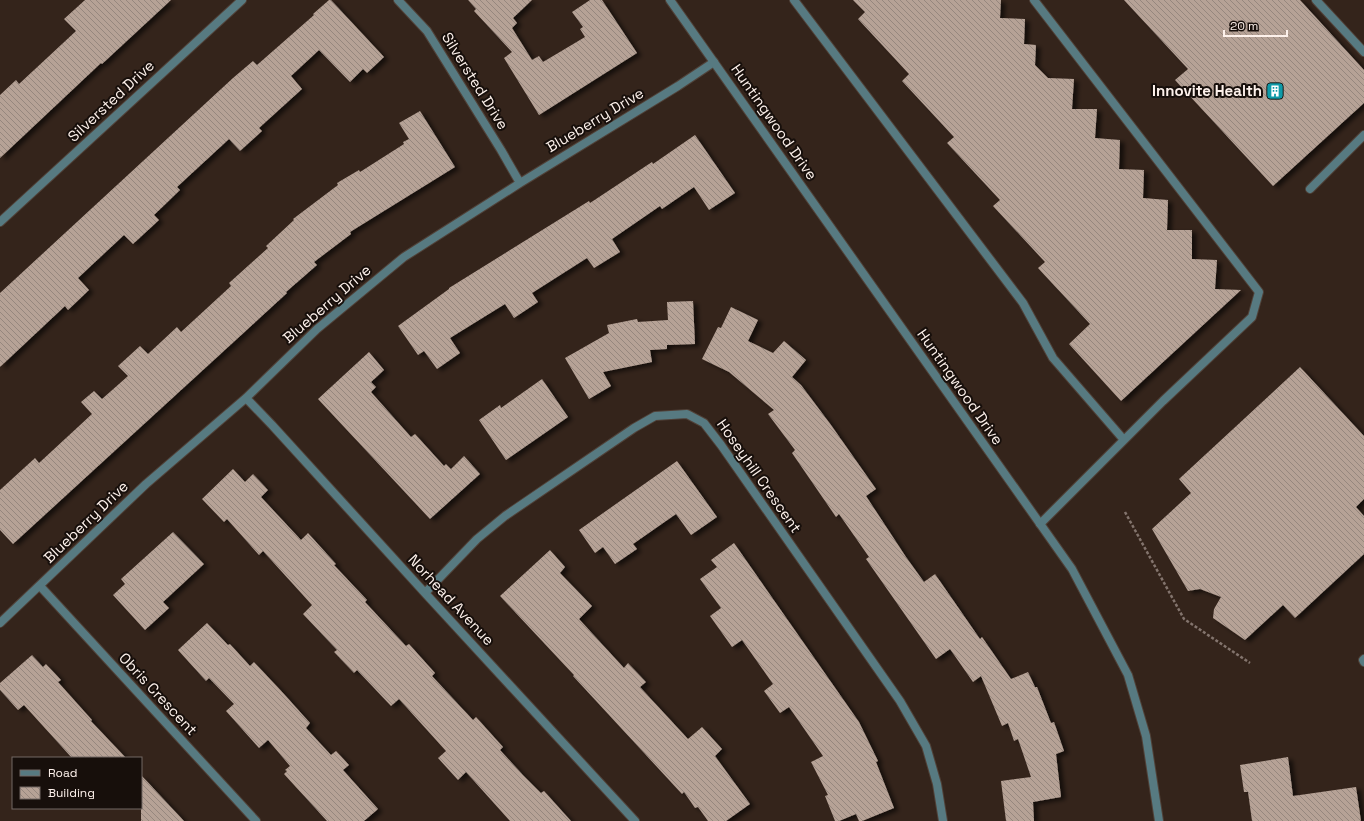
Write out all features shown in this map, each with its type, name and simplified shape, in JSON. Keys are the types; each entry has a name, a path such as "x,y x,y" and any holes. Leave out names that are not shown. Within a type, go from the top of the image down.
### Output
{"street":[{"name":"Silversted Drive","path":"0,222 242,0"},
{"name":"Silversted Drive","path":"398,0 427,31 502,150 520,182"},
{"name":"Huntingwood Drive","path":"670,0 1072,569 1128,675 1146,736 1159,821"},
{"path":"794,0 1023,302 1053,358 1124,440"},
{"path":"1034,0 1259,292 1252,317 1162,401 1040,524"},
{"path":"1316,0 1364,52"},
{"name":"Blueberry Drive","path":"0,623 146,484 246,398 317,328 404,257 520,182 672,90 714,62"},
{"path":"1310,189 1364,135"},
{"name":"Norhead Avenue","path":"246,398 272,424 424,593 635,821"},
{"name":"Hoseyhill Crescent","path":"424,593 477,539 504,516 649,419 655,416 687,414 704,423 721,445 900,701 926,746 937,784 943,821"},
{"name":"Obris Crescent","path":"40,586 256,821"}],"path":[{"path":"1125,512 1184,619 1250,663"}],"building":[{"path":"85,0 171,0 102,64 101,63 0,158 0,95 16,80 19,84 76,31 64,19"},
{"path":"329,0 331,0 384,57 367,73 363,69 350,82 319,50 291,76 302,89 259,128 262,131 240,151 229,139 177,187 180,190 154,215 159,220 133,244 124,235 78,278 89,290 68,310 65,306 0,367 0,293 233,78 253,61 257,65"},
{"path":"468,0 532,0 513,18 517,23 512,28 532,60 539,56 543,62 585,37 580,29 583,27 572,12 590,0 602,0 637,53 539,115 504,58 512,52 474,11 476,9"},
{"path":"853,0 1001,0 1000,18 1025,19 1024,44 1036,45 1035,65 1048,78 1074,79 1072,109 1097,109 1095,138 1120,140 1119,169 1144,170 1143,198 1168,200 1167,230 1192,230 1192,259 1217,260 1215,289 1241,290 1121,401 1069,344 1090,324 1038,268 1045,262 993,206 1000,200 947,143 954,137 902,81 909,74 858,19 865,12"},
{"name":"Innovite Health","path":"1124,0 1300,0 1364,70 1364,103 1273,186 1175,80 1188,69"},
{"path":"420,111 455,167 350,232 351,234 314,262 317,265 13,544 0,530 0,490 35,458 39,463 92,414 81,402 94,391 102,399 128,376 118,366 140,346 148,354 177,327 181,332 231,286 229,283 268,248 266,246 294,220 293,219 338,185 337,183 359,170 360,172 404,144 403,142 409,139 399,123"},
{"path":"695,135 735,193 709,210 694,187 662,209 660,206 612,239 620,252 594,268 587,258 532,293 538,302 514,318 505,304 450,338 460,353 437,369 424,351 418,355 398,326 449,288 589,201 590,203 652,162 653,164"},
{"path":"693,301 695,344 667,345 667,349 650,350 652,362 603,372 611,386 589,399 565,358 609,333 607,325 637,319 638,322 668,320 667,302"},
{"path":"731,307 758,320 748,341 773,353 784,341 806,360 792,377 801,385 831,425 876,489 866,496 906,557 924,582 935,574 980,639 982,637 1011,679 1028,672 1035,687 1037,687 1051,723 1054,722 1064,751 1056,754 1061,797 1033,802 1034,821 1006,821 1001,781 1031,777 1018,739 1014,741 1008,723 1002,726 981,676 973,682 950,649 936,659 866,559 869,557 839,514 836,517 792,453 795,450 768,414 774,410 729,372 702,359 718,327 721,328"},
{"path":"369,352 384,370 371,382 376,387 371,392 411,437 415,434 444,466 446,464 451,469 464,456 480,474 430,519 318,399"},
{"path":"1300,367 1364,436 1364,499 1356,507 1364,516 1364,554 1295,618 1283,605 1245,640 1213,618 1214,609 1221,597 1200,589 1188,591 1152,529 1191,493 1179,479"},
{"path":"542,379 568,417 506,460 479,420 500,405 501,408"},
{"path":"677,461 717,517 691,535 676,514 633,544 637,549 615,564 603,547 595,553 579,530"},
{"path":"233,469 245,482 253,474 268,490 261,497 301,540 308,533 336,564 334,565 367,600 365,602 406,646 409,644 435,673 432,676 473,720 476,717 503,747 500,750 541,793 544,791 571,821 510,821 466,772 458,780 438,758 446,751 399,699 391,706 357,670 354,673 334,652 337,650 303,614 312,605 263,551 259,555 227,519 224,522 202,499"},
{"path":"173,532 204,564 163,602 169,608 145,630 113,595 125,584 121,579"},
{"path":"734,543 859,722 878,761 876,762 894,808 862,821 859,821 856,814 839,821 835,821 825,796 828,795 811,762 823,756 789,707 780,713 764,691 773,684 742,640 732,647 710,616 721,608 700,579 717,567 711,560"},
{"path":"550,550 565,567 560,573 592,606 579,619 624,668 628,663 646,682 640,687 688,739 702,727 722,749 715,756 750,804 726,821 708,821 698,807 695,808 684,792 682,794 500,596"},
{"path":"207,623 228,645 230,644 250,666 254,662 310,723 306,728 331,755 336,751 349,765 343,770 378,809 364,821 327,821 284,774 287,771 285,770 290,766 268,740 259,748 226,711 234,704 209,678 206,681 178,650"},
{"path":"32,655 43,667 46,664 61,680 58,682 92,720 91,721 125,757 71,757 24,705 18,710 0,690 0,683"},
{"path":"1288,757 1293,796 1356,787 1361,821 1252,821 1248,792 1244,792 1240,765"},
{"path":"142,776 184,821 141,821 142,809"}],"place":[{"name":"Innovite Health","path":"1275,91"}]}
